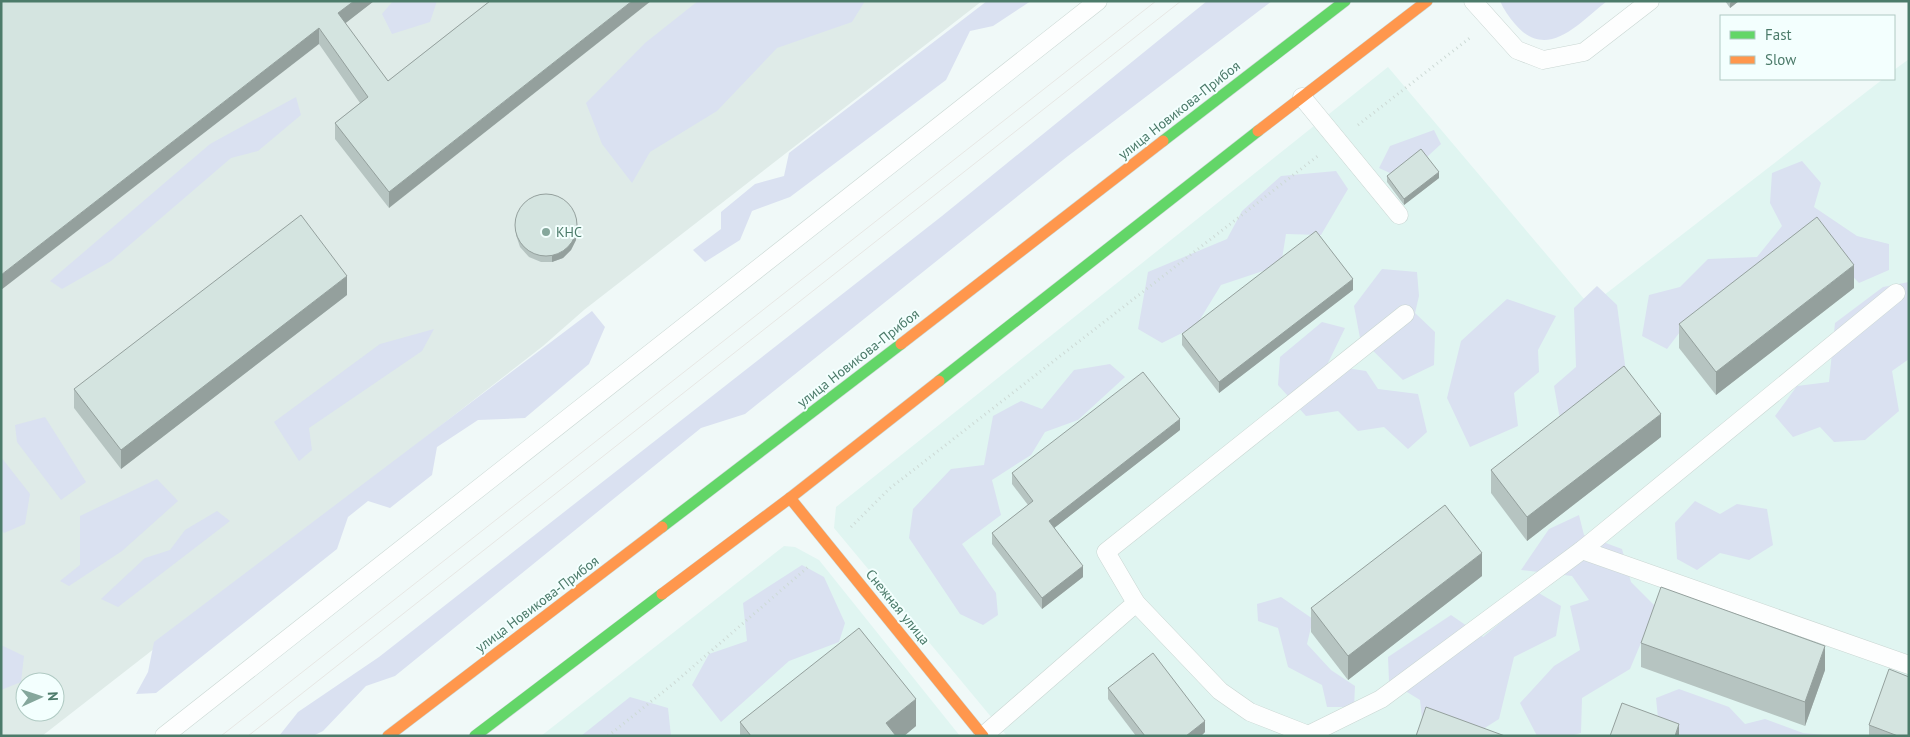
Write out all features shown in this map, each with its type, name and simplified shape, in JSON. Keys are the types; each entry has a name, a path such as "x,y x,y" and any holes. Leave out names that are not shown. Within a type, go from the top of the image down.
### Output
{"main road":[{"name":"улица Новикова-Прибоя","path":"388,736 748,462 1345,1"},
{"path":"475,736 790,498 1427,1"},
{"name":"Снежная улица","path":"790,498 983,736"}],"lane":[{"path":"164,736 1098,1"},
{"path":"1473,1 1517,50 1543,60 1584,52 1650,1"},
{"path":"1302,98 1399,215"},
{"path":"1405,314 1106,552 1136,603 1220,691 1250,712 1309,735 1381,700 1582,550 1896,293"},
{"path":"1582,550 1909,665"},
{"path":"983,736 1136,603"}],"path":[{"path":"608,736 673,684 830,548 889,489 1491,21"}],"shaded area":[{"path":"1,1 982,1 584,310 543,346 65,718 65,672 15,672 15,722 60,722 42,736 1,736"},
{"path":"393,1 437,1 430,22 392,34 382,14"},
{"path":"698,1 865,1 852,22 777,48 717,111 650,152 632,183 602,144 586,103 645,43"},
{"path":"987,1 1031,1 993,26 970,31 946,80 790,197 752,211 740,240 705,262 693,250 721,229 721,212 755,184 784,176 789,153"},
{"path":"1207,1 1272,1 1068,156 745,414 701,428 395,676 366,686 323,731 313,736 279,736 298,712 379,657 942,216"},
{"path":"1500,1 1607,1 1574,28 1562,35 1551,39 1539,40 1527,35 1515,24"},
{"path":"1909,59 1909,736 1007,736 834,528 836,507 1388,67 1590,306 1882,80 1895,80 1895,69"},
{"path":"296,97 301,115 258,151 231,158 111,261 62,289 50,281 210,144"},
{"path":"1434,130 1441,144 1403,179 1379,168 1390,146"},
{"path":"1802,161 1821,183 1814,207 1857,236 1889,244 1889,270 1859,283 1812,234 1695,312 1667,349 1642,336 1649,295 1680,287 1708,259 1757,257 1782,226 1770,203 1772,173"},
{"path":"1336,171 1348,189 1321,235 1286,234 1281,265 1221,285 1196,326 1162,343 1138,329 1148,272 1227,239 1242,211 1281,176"},
{"path":"1382,269 1417,272 1419,296 1415,313 1435,332 1434,365 1403,380 1360,338 1354,306"},
{"path":"1909,282 1909,359 1892,371 1899,411 1865,440 1834,442 1820,427 1793,437 1775,416 1797,386 1829,382 1835,323 1883,287"},
{"path":"1597,286 1617,305 1626,372 1561,425 1554,386 1576,367 1574,308"},
{"path":"1507,299 1556,316 1538,350 1539,372 1514,393 1518,426 1470,447 1447,398 1461,341"},
{"path":"592,311 605,327 589,364 525,418 478,420 437,447 432,475 390,508 368,501 348,517 337,549 156,693 136,694 148,672 154,642"},
{"path":"1322,322 1345,328 1327,365 1366,371 1378,389 1418,394 1427,432 1408,449 1384,427 1358,431 1338,411 1306,416 1278,385 1280,357"},
{"path":"434,329 422,351 309,428 312,450 299,461 274,422 380,344"},
{"path":"1110,364 1125,377 1078,420 1045,432 1031,455 992,480 1001,515 962,544 996,593 998,615 983,625 960,614 909,538 913,509 951,469 984,465 993,416 1021,401 1042,409 1074,370"},
{"path":"45,417 86,482 61,500 17,442 15,425"},
{"path":"1,457 30,494 25,524 4,533 1,530"},
{"path":"157,479 178,501 122,551 69,586 60,581 80,565 80,516"},
{"path":"1695,501 1720,514 1737,504 1767,509 1773,545 1749,560 1720,553 1697,570 1677,559 1675,523"},
{"path":"217,511 230,521 118,607 101,599 145,558 170,550 185,530"},
{"path":"1579,515 1584,535 1622,549 1631,582 1656,607 1630,669 1582,698 1581,733 1570,736 1537,736 1520,703 1554,666 1580,650 1570,606 1589,600 1572,576 1521,570 1549,529"},
{"path":"784,546 795,547 819,560 960,736 541,736"},
{"path":"802,565 824,577 845,623 839,642 789,661 721,722 692,685 709,654 747,641 743,603"},
{"path":"1537,592 1561,606 1556,636 1514,657 1499,719 1472,736 1424,736 1420,700 1389,681 1388,657 1451,615 1483,637"},
{"path":"1281,597 1313,619 1307,644 1331,670 1355,686 1354,707 1327,707 1322,685 1288,667 1278,628 1258,621 1257,604"},
{"path":"1,645 24,656 22,672 15,672 15,684 1,690"},
{"path":"1679,689 1729,707 1745,724 1765,719 1803,733 1824,735 1670,736 1659,728 1656,698"},
{"path":"630,697 668,708 671,736 581,736"}],"building":[{"path":"1,1 354,1 338,13 388,81 490,1 632,1 389,192 335,123 368,97 319,28 1,275"},
{"path":"1421,149 1439,172 1404,199 1387,176"},
{"name":"КНС","path":"546,194 558,197 568,203 574,213 577,225 574,237 568,247 558,253 546,256 534,253 524,247 518,237 515,225 518,213 524,203 534,197"},
{"path":"301,215 347,276 121,450 74,389"},
{"path":"1817,217 1854,265 1716,372 1679,324"},
{"path":"1316,231 1353,279 1219,382 1182,334"},
{"path":"1624,366 1661,414 1527,517 1491,470"},
{"path":"1143,372 1180,419 1049,521 1083,566 1042,598 992,533 1033,501 1012,473"},
{"path":"1445,505 1482,553 1348,656 1311,608"},
{"path":"1661,587 1825,646 1805,702 1641,643"},
{"path":"859,628 916,699 886,723 896,736 751,736 740,722"},
{"path":"1153,653 1205,721 1186,736 1145,736 1108,688"},
{"path":"1889,669 1909,677 1909,736 1898,736 1869,725"},
{"path":"1622,703 1679,724 1675,736 1610,736"},
{"path":"1426,707 1505,736 1416,736"}],"tram line":[{"path":"221,736 1156,1"},
{"path":"248,736 1181,1"}],"traffic: fast":[{"path":"1163,141 1345,1"},
{"path":"939,381 1258,131"},
{"path":"662,527 901,344"},
{"path":"475,736 662,594"}],"traffic: slow":[{"path":"1258,131 1427,1"},
{"path":"901,344 1163,141"},
{"path":"662,594 790,498 939,381"},
{"path":"790,498 983,736"},
{"path":"388,736 662,527"}],"place":[{"name":"КНС","path":"546,232"}]}
